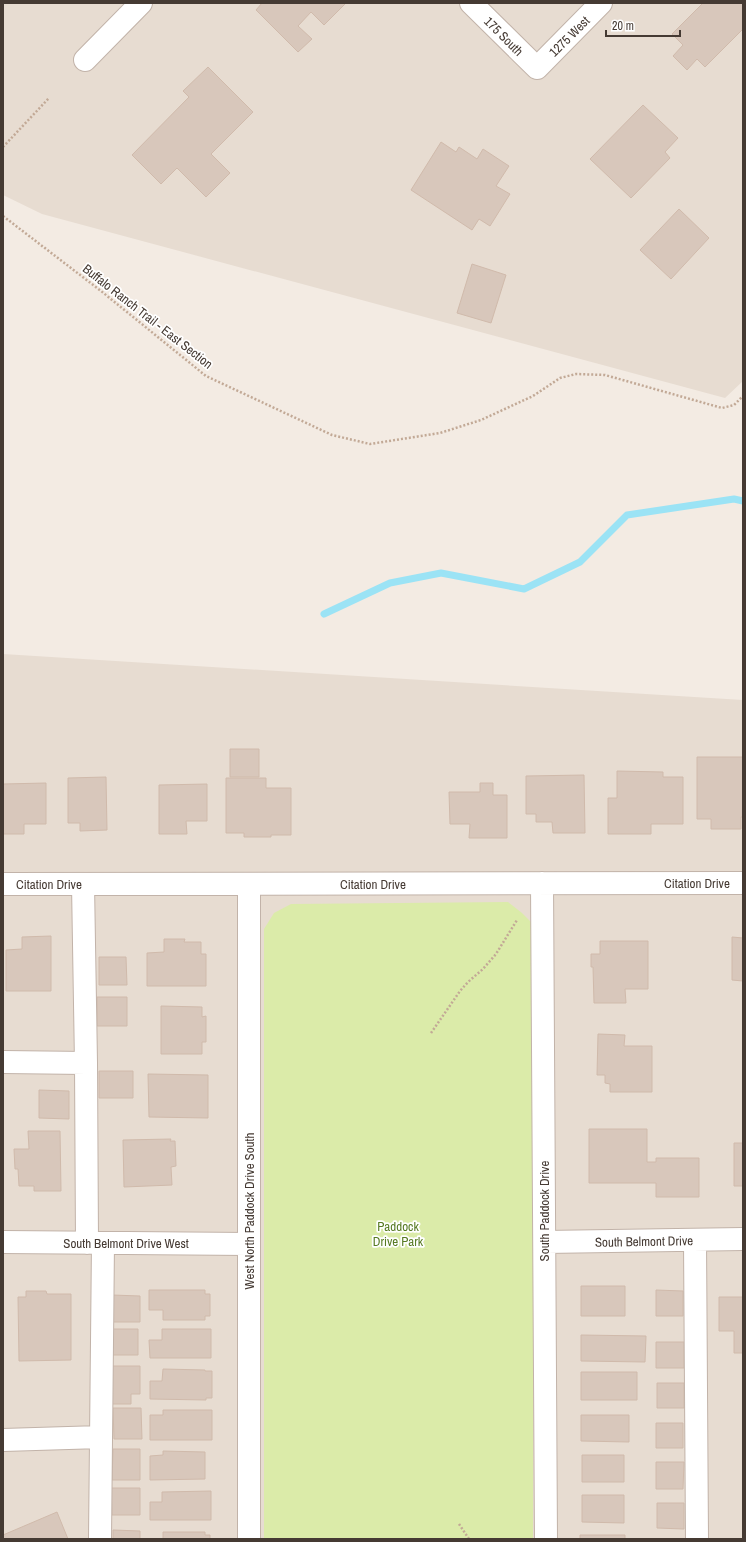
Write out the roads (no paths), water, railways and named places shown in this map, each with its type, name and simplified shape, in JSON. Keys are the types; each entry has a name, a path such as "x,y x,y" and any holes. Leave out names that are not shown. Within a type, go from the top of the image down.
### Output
{"street":[{"path":"85,60 141,3"},
{"name":"175 South","path":"471,3 537,68"},
{"name":"1275 West","path":"537,68 602,3"},
{"name":"South Paddock Drive","path":"542,883 546,1539"},
{"name":"Citation Drive","path":"3,884 743,883"},
{"path":"83,884 86,1063 95,1243 101,1437 100,1539"},
{"name":"West North Paddock Drive South","path":"249,884 249,1539"},
{"path":"3,1062 86,1063"},
{"path":"695,1240 697,1539"},
{"name":"South Belmont Drive","path":"544,1242 743,1240"},
{"name":"South Belmont Drive West","path":"3,1242 249,1244"},
{"path":"3,1440 101,1437"}],"waterway":[{"path":"324,614 390,583 441,573 524,589 580,562 627,515 734,499 743,501"}],"park label":[{"name":"Paddock Drive Park","path":"398,1234"}]}
